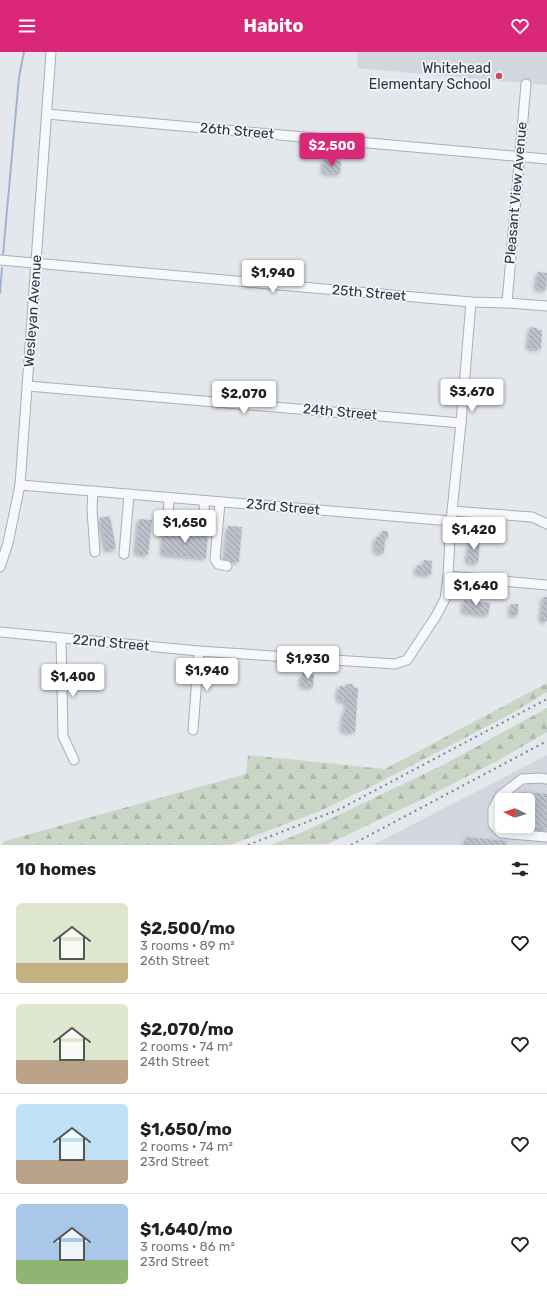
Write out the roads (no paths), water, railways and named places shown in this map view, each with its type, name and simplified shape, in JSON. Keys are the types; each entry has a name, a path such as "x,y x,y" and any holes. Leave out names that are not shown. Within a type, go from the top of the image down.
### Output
{"street":[{"name":"Wesleyan Avenue","path":"0,567 8,542 20,485 52,52"},
{"name":"Pleasant View Avenue","path":"507,303 526,84"},
{"name":"26th Street","path":"47,114 547,159"},
{"name":"25th Street","path":"0,260 36,262 471,302 547,306"},
{"path":"451,521 471,302"},
{"name":"24th Street","path":"28,386 461,423"},
{"name":"23rd Street","path":"20,485 451,521"},
{"path":"93,491 92,509 95,552"},
{"path":"124,554 130,494"},
{"path":"169,498 168,518 170,525 180,527 195,527 201,524 204,518 204,501"},
{"path":"220,502 215,559 218,564 227,566"},
{"path":"452,511 532,517 547,524"},
{"name":"22nd Street","path":"0,632 199,651 395,664 407,660 436,616 445,599 448,576 451,521"},
{"path":"448,576 547,584"},
{"path":"61,638 63,736 74,760"},
{"path":"193,730 199,651"},
{"path":"547,779 539,778 522,780 500,796 494,809 493,824 501,833 547,837"}],"waterway":[{"path":"3,255 19,77 24,52"},
{"path":"0,293 2,268"}],"railway":[{"path":"248,845 340,809 547,699"},
{"path":"351,845 547,741"}],"place":[{"name":"Whitehead Elementary School","path":"499,76"}]}
